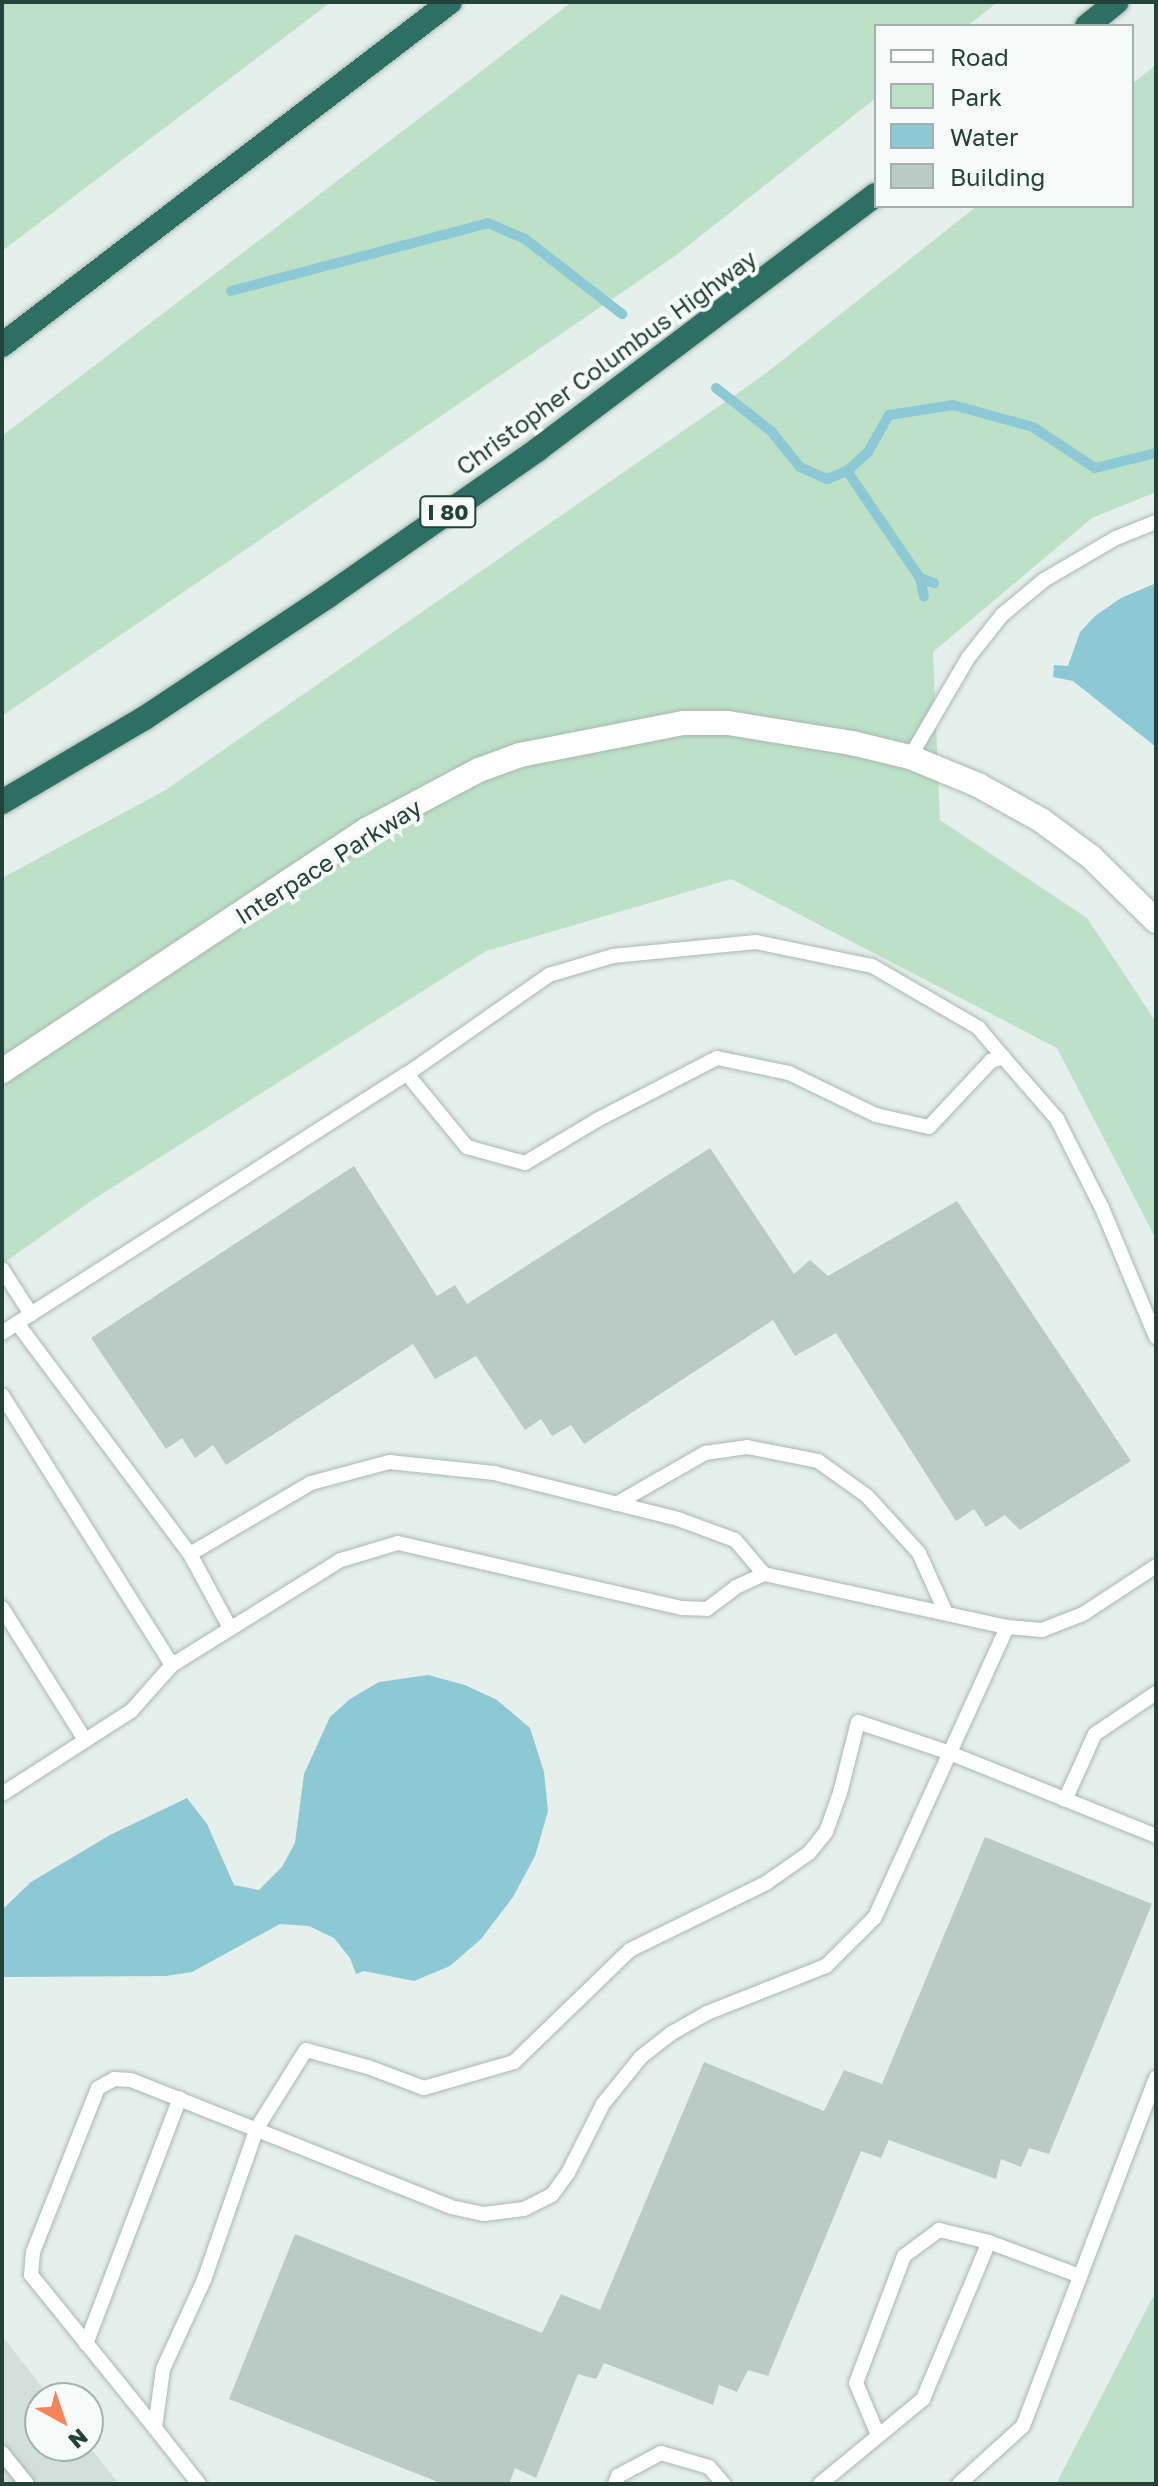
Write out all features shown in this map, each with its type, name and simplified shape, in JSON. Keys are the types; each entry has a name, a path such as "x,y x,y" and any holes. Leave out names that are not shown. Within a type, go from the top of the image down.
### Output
{"highway":[{"path":"2,345 450,2"},
{"path":"1090,24 1117,2"},
{"name":"Christopher Columbus Highway","path":"2,802 143,719 341,587 537,450 874,197"}],"street":[{"name":"Interpace Parkway","path":"2,1071 366,830 479,770 520,755 683,723 728,723 852,743 910,757 978,785 1041,820 1091,857 1156,921"}],"lane":[{"path":"910,757 968,658 1002,615 1044,580 1116,538 1156,522"},
{"path":"2,1333 407,1074 549,975 613,956 756,942 872,966 979,1028 1057,1119 1102,1208 1156,1337"},
{"path":"407,1074 467,1147 525,1163 597,1120 717,1058 789,1073 876,1115 929,1127 991,1061 1003,1057"},
{"path":"2,1269 31,1314"},
{"path":"17,1323 190,1554 230,1628"},
{"path":"2,1395 172,1665"},
{"path":"616,1504 705,1453 747,1447 818,1461 867,1496 919,1553 946,1613"},
{"path":"190,1554 311,1483 389,1462 494,1473 678,1519 735,1540 764,1574"},
{"path":"2,1794 131,1711 172,1665 230,1628 341,1560 398,1543 682,1608 707,1609 736,1587 764,1574 1007,1627 1042,1630 1083,1614 1156,1566"},
{"path":"2,1608 85,1740"},
{"path":"199,2484 31,2275 33,2252 98,2088 114,2079 131,2080 451,2207 484,2214 524,2209 552,2195 568,2173 603,2104 641,2057 672,2033 707,2013 826,1966 875,1917 1007,1627"},
{"path":"1065,1800 1095,1734 1156,1693"},
{"path":"155,2428 163,2369 204,2280 257,2128 306,2050 368,2067 424,2088 514,2062 630,1950 766,1883 809,1853 826,1832 840,1793 858,1722 950,1753 1156,1836"},
{"path":"959,2484 1023,2426 1156,2077"},
{"path":"86,2344 180,2098"},
{"path":"878,2435 856,2383 904,2256 939,2230 989,2242 1080,2276"},
{"path":"820,2484 923,2399 989,2242"},
{"path":"2,2453 27,2484"},
{"path":"615,2484 618,2476 661,2453 709,2467 724,2484"}],"shaded area":[{"path":"2,2336 38,2382 24,2382 24,2462 102,2462 119,2484 2,2484"}],"green space":[{"path":"2,2 331,2 2,251"},
{"path":"572,2 998,2 970,24 874,24 874,100 675,256 2,716 2,436"},
{"path":"1156,65 1156,492 1092,518 933,652 940,820 1087,918 1156,1022 1156,1239 1057,1048 731,879 486,951 97,1197 2,1264 2,878 164,791 765,374 974,208 1134,208 1134,82"},
{"path":"1156,2291 1156,2484 1056,2484"}],"water":[{"path":"1156,583 1156,747 1073,681 1053,677 1054,665 1068,666 1080,632 1095,616 1121,598"},
{"path":"428,1675 465,1685 497,1700 530,1728 544,1772 548,1811 535,1856 513,1897 481,1939 450,1966 414,1981 364,1971 356,1974 350,1958 334,1938 309,1926 280,1924 192,1972 166,1976 2,1977 4,1908 31,1882 110,1835 187,1798 207,1824 234,1885 259,1890 282,1867 295,1843 304,1774 330,1717 350,1699 379,1682"}],"building":[{"path":"710,1148 794,1274 810,1260 828,1276 957,1201 1131,1461 1020,1530 1005,1515 986,1527 974,1509 956,1521 836,1333 795,1356 773,1320 584,1444 571,1425 552,1436 541,1419 525,1430 476,1356 435,1379 413,1344 226,1465 213,1445 195,1458 182,1438 166,1449 91,1338 354,1166 437,1296 455,1285 467,1304"},
{"path":"985,1837 1152,1904 1049,2154 1029,2148 1021,2167 1001,2159 996,2179 889,2140 881,2158 861,2151 768,2376 748,2370 737,2392 719,2385 713,2405 604,2363 596,2379 578,2374 536,2478 515,2468 509,2484 443,2484 229,2399 295,2234 542,2333 561,2294 600,2310 704,2062 824,2111 844,2070 882,2084"}],"waterway":[{"path":"231,291 488,223 525,239 622,314"},
{"path":"716,388 771,431 800,467 827,479 847,471 868,452 889,415 953,405 1033,427 1095,468 1156,453"},
{"path":"847,471 920,578 934,583"},
{"path":"920,578 924,597"}]}
